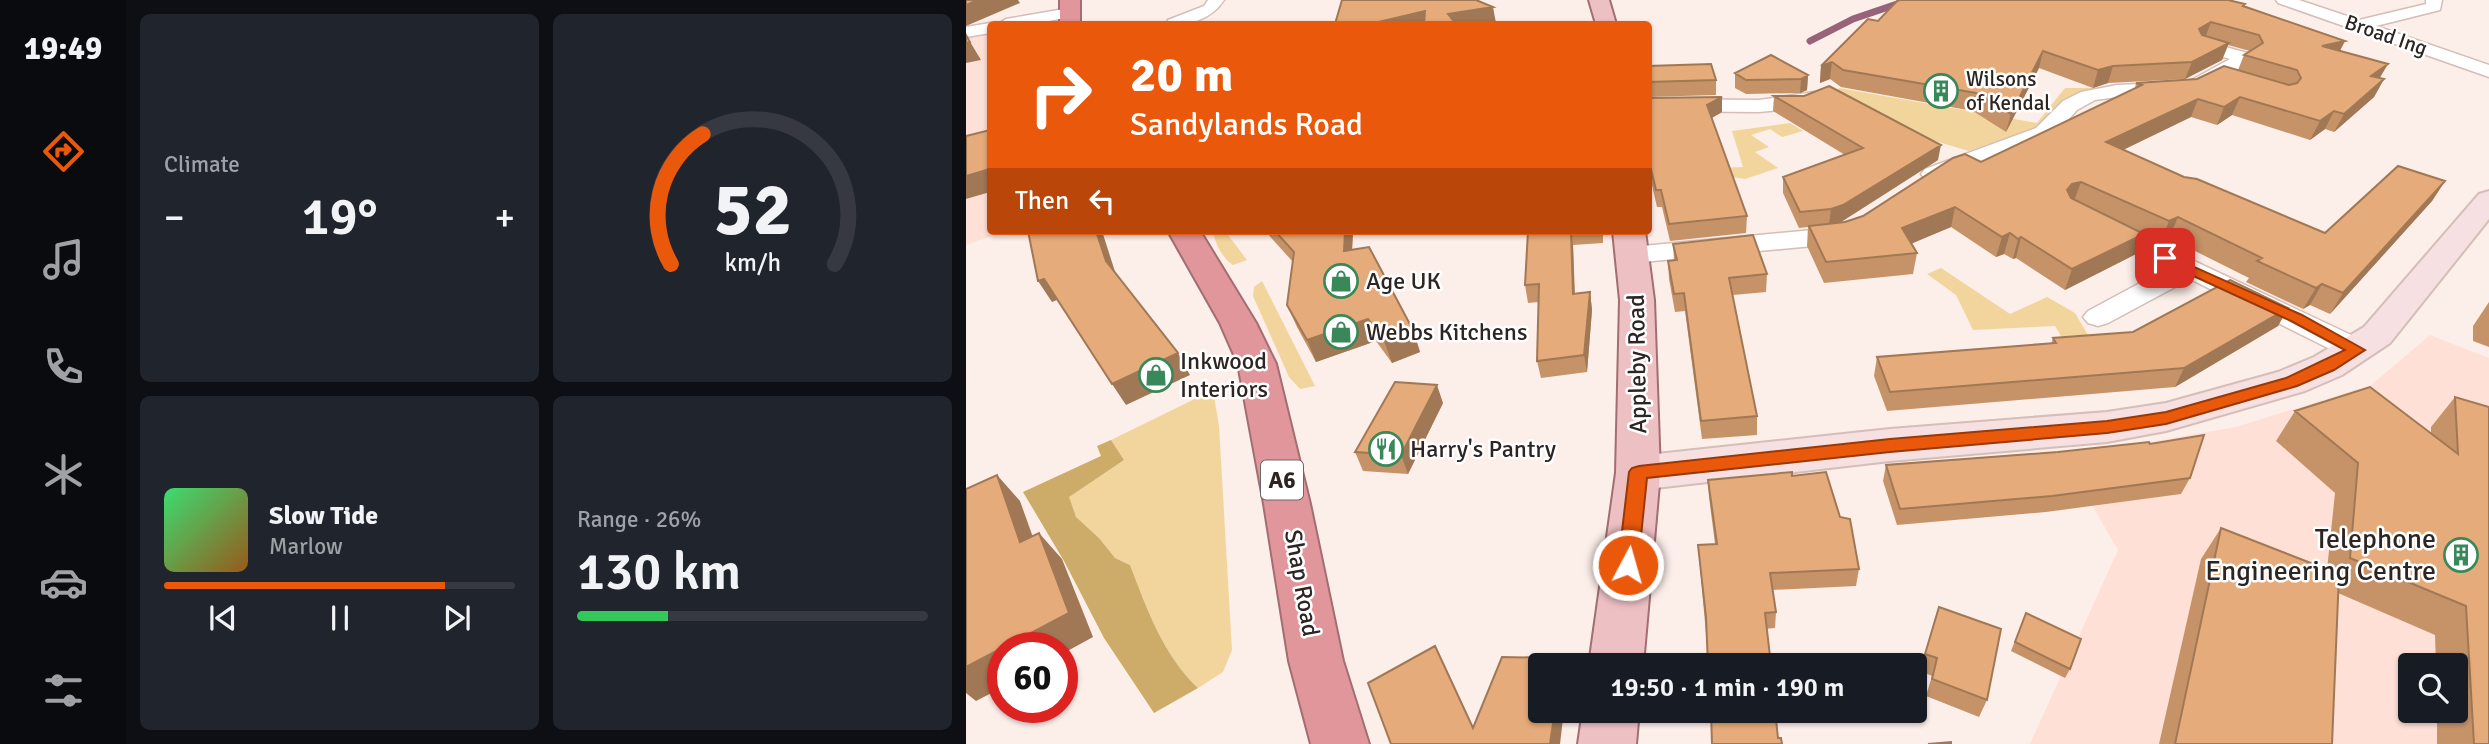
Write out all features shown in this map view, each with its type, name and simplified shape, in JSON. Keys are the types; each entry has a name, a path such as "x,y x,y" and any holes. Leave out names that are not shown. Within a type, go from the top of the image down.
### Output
{"highway":[{"name":"Shap Road","path":"1186,235 1238,323 1257,364 1316,660 1340,744"}],"main road":[{"path":"1600,0 1605,21"},
{"name":"Appleby Road","path":"1617,653 1639,472 1637,300 1631,243"},
{"path":"1607,744 1609,723"}],"street":[{"path":"1181,21 1210,9 1216,0"},
{"name":"Broad Ing","path":"2284,0 2489,71"},
{"path":"2357,26 2434,7 2434,0"},
{"path":"1023,21 1070,13"},
{"path":"966,32 987,28"},
{"path":"1917,183 1940,170 2044,132 2053,126 2074,102 2089,96 2108,92 2190,88 2245,58 2204,46"},
{"path":"2216,75 2240,82"},
{"path":"1652,105 1802,102 1812,99 1829,87"},
{"path":"1639,472 1890,445 2107,427 2166,418 2291,382 2357,350 2390,322 2489,200"},
{"path":"2075,211 2188,270 2296,318 2357,350"},
{"path":"1631,243 1814,238 1851,229 1865,220"},
{"path":"2098,317 2188,270"}],"shaded area":[{"path":"987,32 987,235 994,235 966,245 966,36"},
{"path":"1839,88 2037,123 2065,88 2105,88 2063,100 2041,124 2030,130 1969,151 1820,107"},
{"path":"1790,123 1803,131 1782,137 1770,129 1751,135 1769,147 1755,152 1778,168 1745,179 1725,176 1721,168 1743,167 1732,131"},
{"path":"1228,235 1247,260 1233,265 1221,253 1214,236"},
{"path":"1941,268 2010,314 2047,297 2075,313 2088,335 2061,336 2055,326 1973,330 1956,295 1927,274"},
{"path":"1262,281 1315,386 1300,389 1289,377 1253,296 1254,287"},
{"path":"2430,335 2489,358 2489,744 2030,744 2118,550 2064,457 2236,427 2371,385"},
{"path":"1213,390 1219,426 1232,650 1223,672 1198,688 1166,646 1130,565 1115,558 1099,538 1076,517 1068,497 1124,460 1111,440"},
{"path":"1111,440 1124,460 1069,497 1076,517 1099,538 1115,558 1130,565 1166,646 1198,688 1154,713 1104,638 1064,561 1023,492 1101,456 1097,446"}],"building":[{"path":"1342,0 1476,0 1493,7 1448,14 1454,21 1424,21 1425,11 1383,21 1336,21"},
{"path":"1900,0 2228,0 2245,4 2243,6 2345,41 2322,46 2388,64 2371,76 2384,79 2344,114 2334,111 2320,121 2240,97 2224,107 2198,99 2106,142 2184,177 2197,179 2325,233 2398,166 2445,181 2343,293 2322,284 2316,288 2257,261 2262,258 2178,217 2169,221 2081,182 2072,184 2067,190 2071,198 2144,234 2072,269 2021,237 2018,239 2010,233 2002,237 1955,207 1902,228 1917,253 1826,262 1809,226 1845,222 1863,216 1953,158 1965,154 1981,162 2142,85 2136,83 2197,79 2224,66 2289,85 2297,83 2301,78 2297,70 2244,55 2263,43 2259,35 2211,22 2199,29 2202,35 2229,43 2192,62 2113,66 2098,70 2043,51 2011,114 1976,93 1843,70 1832,62 1821,66 1868,19 1878,21"},
{"path":"1771,55 1808,75 1801,79 1746,80 1735,73"},
{"path":"1711,64 1716,80 1652,82 1652,66"},
{"path":"1829,86 1941,145 1843,205 1800,212 1783,177 1863,148 1774,96 1804,96"},
{"path":"1722,97 1707,105 1747,216 1669,224 1661,190 1656,190 1652,174 1652,98"},
{"path":"987,131 987,170 966,176 966,136"},
{"path":"1029,235 1097,235 1106,261 1178,353 1112,384 1044,279 1038,281"},
{"path":"1279,235 1345,235 1344,251 1369,247 1413,330 1384,341 1368,319 1307,340 1287,305 1294,252"},
{"path":"1528,235 1571,235 1573,294 1590,292 1584,355 1537,361 1539,284 1525,285"},
{"path":"1753,235 1767,274 1729,278 1757,416 1701,421 1684,293 1674,294 1668,261 1677,260 1673,244"},
{"path":"2230,280 2288,308 2184,368 1890,392 1877,357 2056,343 2053,338 2133,332"},
{"path":"1395,382 1437,385 1401,455 1355,452"},
{"path":"2370,387 2458,454 2455,397 2489,407 2489,744 2474,744 2466,606 2350,558 2358,463 2295,411"},
{"path":"2204,435 2190,478 2052,496 1900,509 1886,465 2150,444"},
{"path":"1792,472 1792,476 1826,472 1840,517 1850,519 1859,569 1770,573 1776,612 1765,613 1770,653 1708,653 1698,545 1717,544 1708,480"},
{"path":"997,475 1020,542 1039,533 1069,613 1033,632 987,632 987,656 966,667 966,489"},
{"path":"2221,528 2339,574 2332,744 2175,744"},
{"path":"1939,607 2001,629 1987,700 1932,679 1937,658 1925,653"},
{"path":"2026,613 2081,639 2070,669 2015,642"},
{"path":"1435,646 1473,728 1502,657 1528,657 1528,723 1553,723 1550,744 1391,744 1368,683"},
{"path":"1711,723 1776,723 1778,738 1781,738 1782,744 1712,744"}],"waterway":[{"path":"1810,41 1853,19 1909,0"}],"place":[{"name":"Wilsons of Kendal","path":"1941,91"},
{"name":"Age UK","path":"1341,281"},
{"name":"Webbs Kitchens","path":"1341,332"},
{"name":"Inkwood Interiors","path":"1156,375"},
{"name":"Harry's Pantry","path":"1386,449"},
{"name":"Telephone Engineering Centre","path":"2461,555"}],"route":[{"path":"1628,565 1639,472 1890,445 2107,427 2166,418 2291,382 2357,350 2223,283 2165,258"}]}
